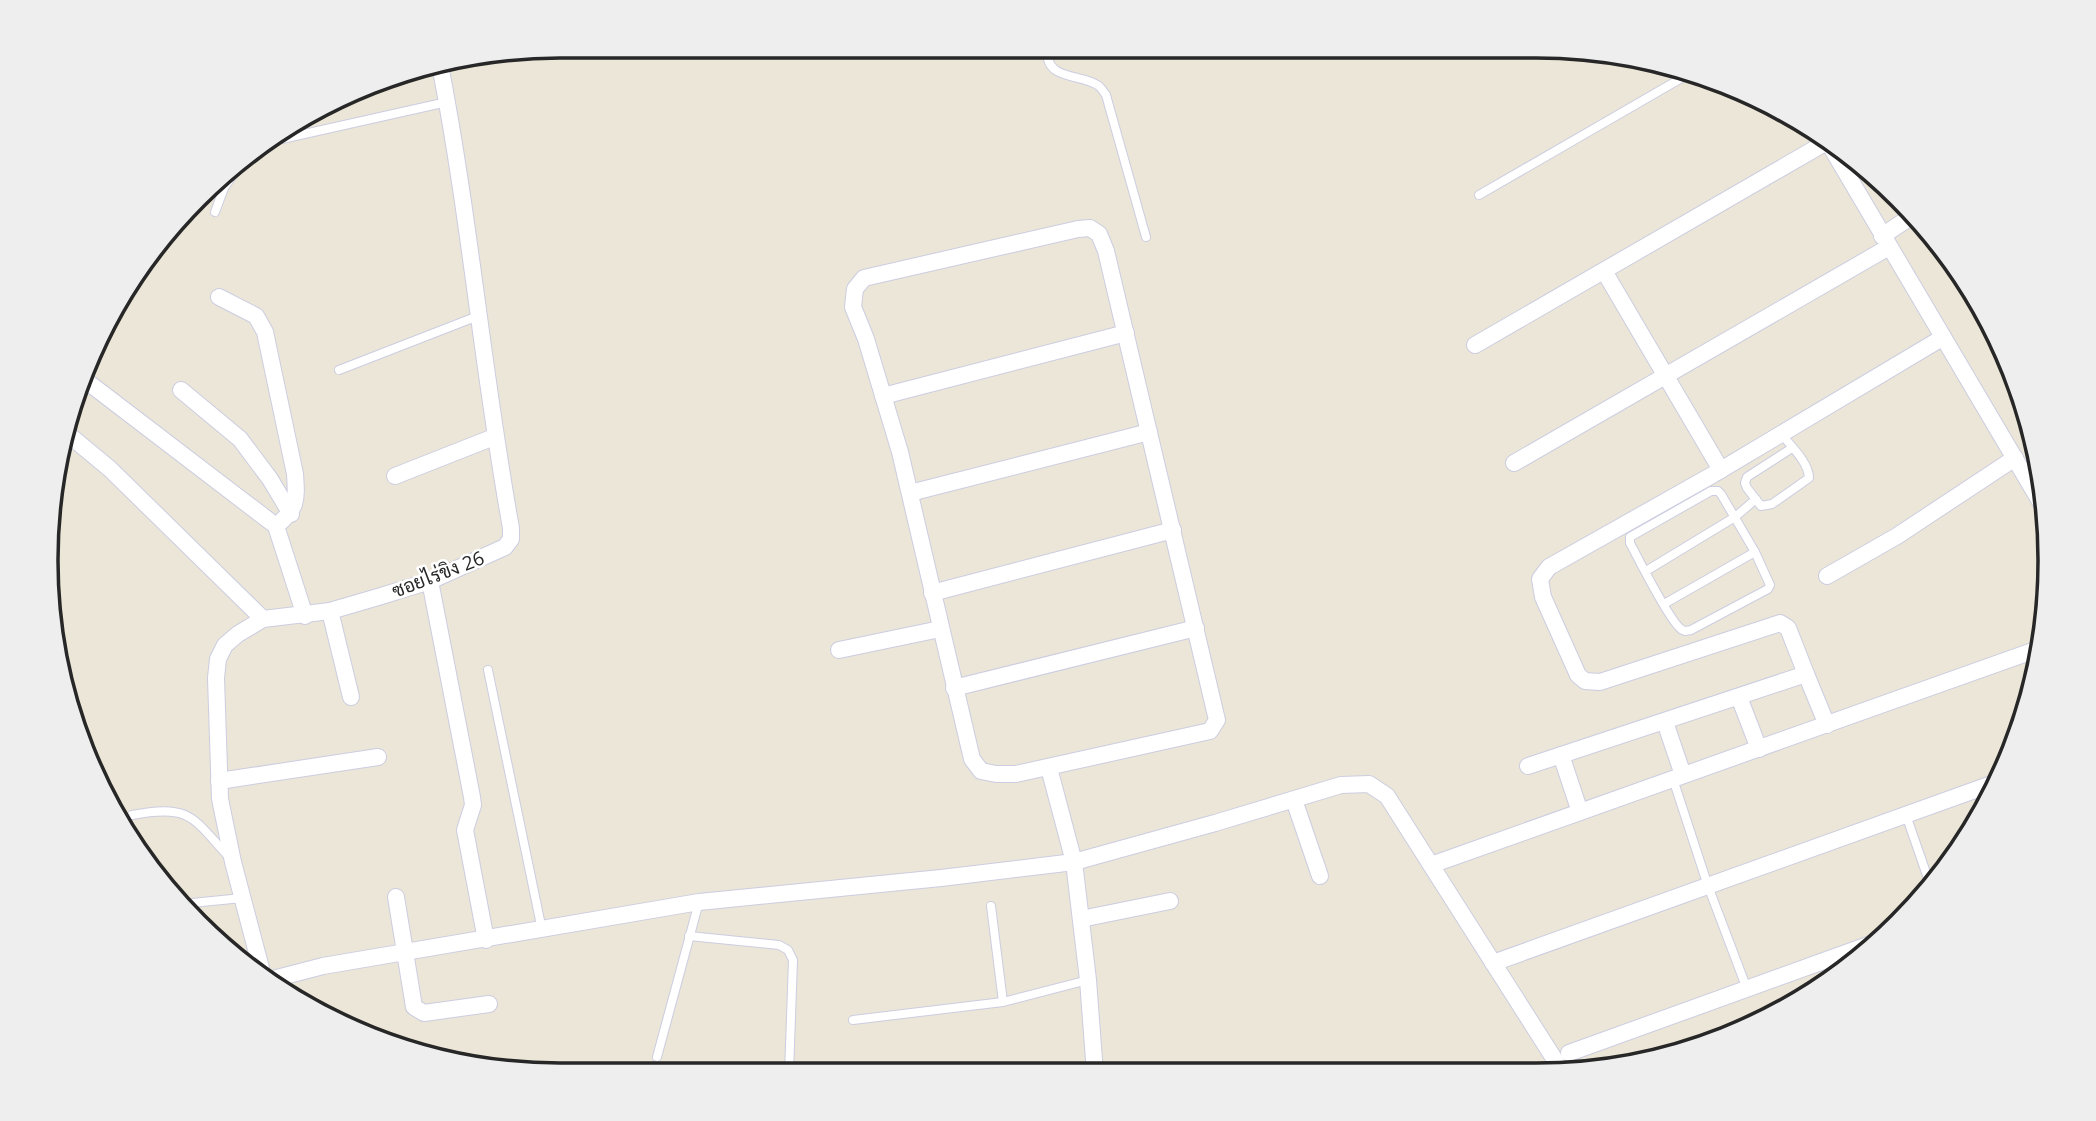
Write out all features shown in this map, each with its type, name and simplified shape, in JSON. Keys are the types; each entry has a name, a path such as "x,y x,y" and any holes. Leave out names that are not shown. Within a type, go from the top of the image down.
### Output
{"street":[{"name":"ซอยไร่ขิง 26","path":"260,963 233,862 220,799 216,678 218,659 225,645 263,619 330,611 430,581 505,547 511,539 441,72"},
{"path":"1475,345 1818,144"},
{"path":"1839,160 2033,489"},
{"path":"1514,463 1666,375 1886,241 1907,222"},
{"path":"1090,228 1099,234 1106,251 1126,333 1217,720 1210,731 1016,774 981,771 972,759 901,453 883,396 853,307 856,289 864,278 1078,229 1090,228"},
{"path":"1604,271 1721,470"},
{"path":"219,297 256,316 265,332 295,474 295,503 291,514 276,526"},
{"path":"883,396 1126,333"},
{"path":"1827,725 1788,628 1780,623 1600,682 1586,681 1578,675 1542,597 1540,579 1549,567 1782,435 1942,338"},
{"path":"90,384 276,526 304,616"},
{"path":"181,390 240,439 270,478 291,514"},
{"path":"910,493 1149,432"},
{"path":"395,476 494,437"},
{"path":"73,438 110,469 263,619"},
{"path":"1827,576 1898,536 2015,458"},
{"path":"932,593 1173,530"},
{"path":"430,581 472,797 473,805 465,830 486,940"},
{"path":"330,611 351,697"},
{"path":"954,688 1196,628"},
{"path":"839,650 940,629"},
{"path":"1431,865 2030,652"},
{"path":"1528,766 1806,674"},
{"path":"1739,697 1759,748"},
{"path":"1665,722 1678,777"},
{"path":"1561,755 1580,812"},
{"path":"219,781 378,757"},
{"path":"1049,768 1074,862 1088,980 1093,1063"},
{"path":"279,977 324,966 699,902 928,880 1074,862 1341,785 1369,784 1387,796 1557,1062"},
{"path":"1493,962 1984,787"},
{"path":"1294,800 1320,876"},
{"path":"396,897 414,1007 418,1012 489,1004"},
{"path":"1081,919 1170,901"},
{"path":"1569,1053 1852,951"}],"lane":[{"path":"1048,58 1049,63 1058,72 1098,85 1106,95 1146,237"},
{"path":"1479,195 1680,79"},
{"path":"288,138 447,103"},
{"path":"215,212 225,187"},
{"path":"339,370 478,316"},
{"path":"1782,435 1792,448 1807,468 1809,478 1772,504 1761,506 1747,488 1747,477 1792,448"},
{"path":"1711,491 1718,491 1755,552 1769,578 1768,589 1685,631 1679,628 1664,604 1630,544 1630,537 1711,491"},
{"path":"1646,571 1735,517 1756,499"},
{"path":"1664,604 1755,552"},
{"path":"488,670 542,930"},
{"path":"1678,777 1708,886 1747,989"},
{"path":"132,815 177,810 192,817 233,862"},
{"path":"1906,815 1927,875"},
{"path":"193,903 242,898"},
{"path":"657,1057 699,902"},
{"path":"991,906 1003,1002"},
{"path":"689,936 779,945 788,950 793,960 789,1063"},
{"path":"853,1020 1003,1002 1088,980"}]}
